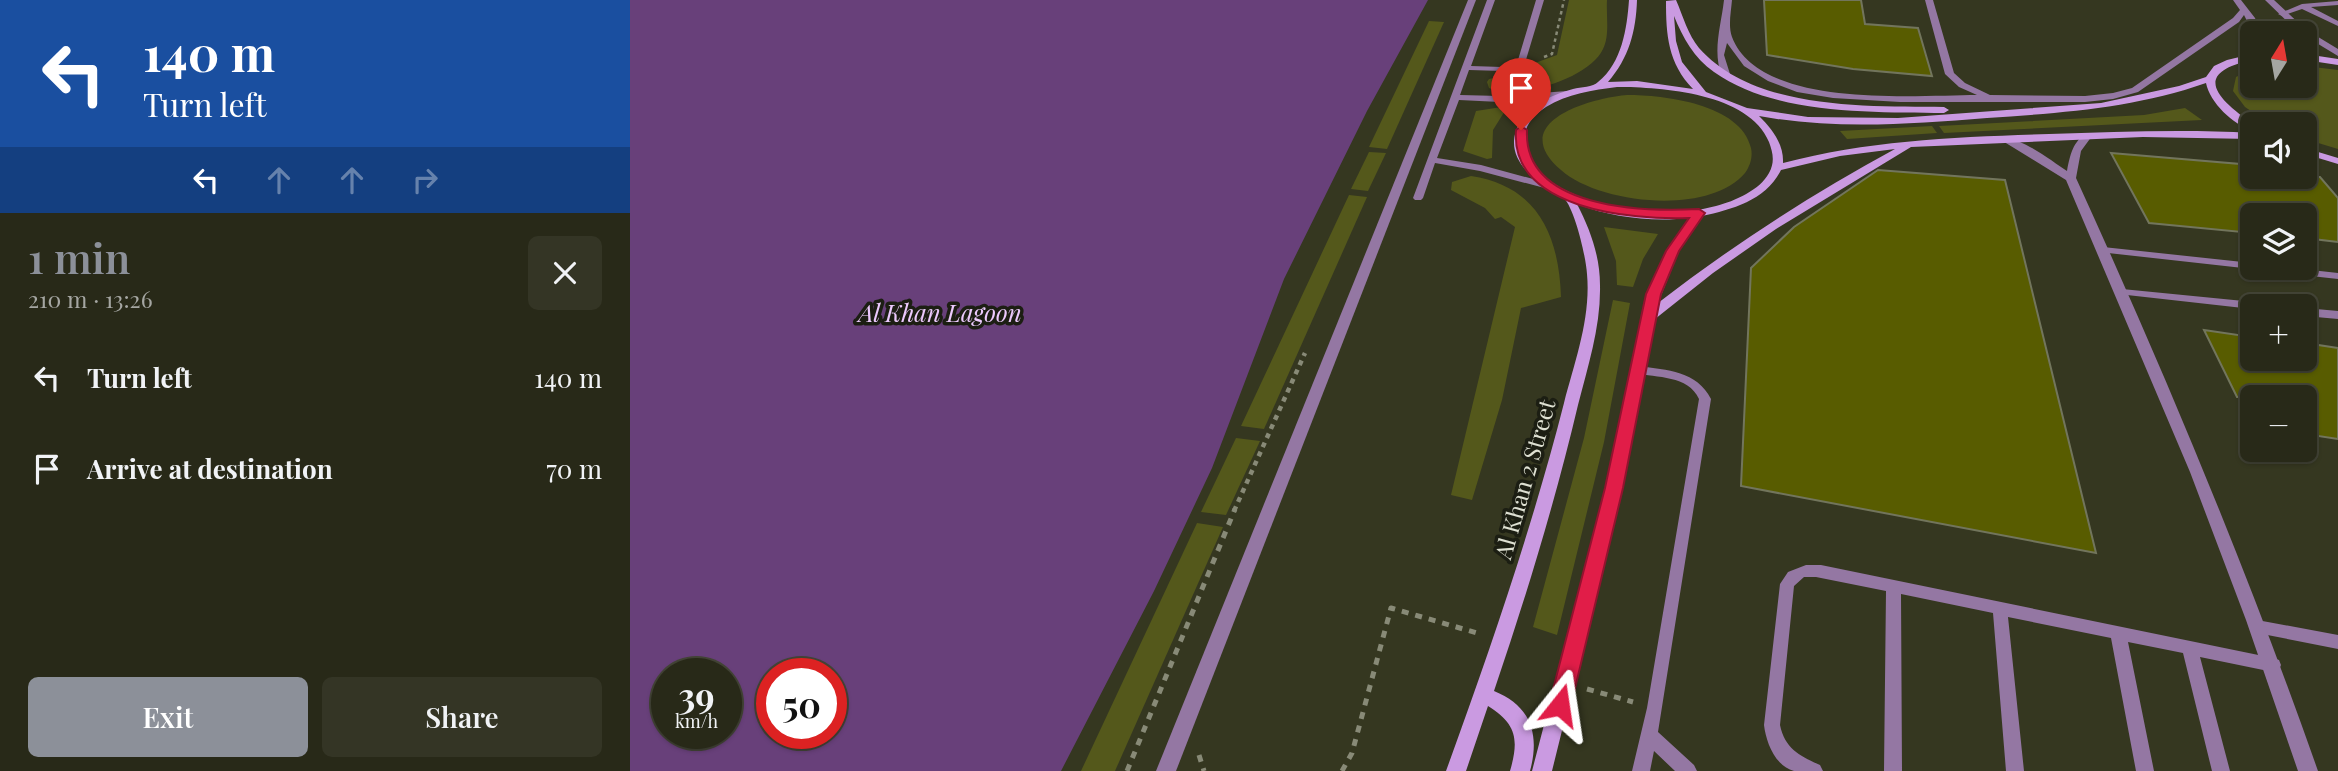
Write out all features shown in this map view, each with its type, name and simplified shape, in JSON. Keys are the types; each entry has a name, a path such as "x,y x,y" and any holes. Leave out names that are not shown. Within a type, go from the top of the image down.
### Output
{"main road":[{"path":"1600,86 1612,74 1627,48 1633,0"},
{"path":"1671,0 1671,48 1682,71 1703,94"},
{"path":"1671,0 1695,49 1726,74 1776,95 1839,108 2016,114"},
{"path":"2317,59 2338,62"},
{"path":"1743,111 1796,120 1851,124 2016,114 2123,103 2171,93 2209,79 2218,67 2240,60"},
{"path":"2209,79 2212,94 2218,102 2240,119"},
{"path":"1652,85 1703,94 1743,111 1762,125 1774,142 1779,159 1777,168 1763,188 1727,206 1699,213 1630,213 1587,203 1552,187 1530,168 1524,159 1519,139 1521,130 1533,113 1567,94 1600,86 1652,85"},
{"path":"1777,168 1828,154 1914,143 2174,133 2240,136"},
{"path":"1647,319 1731,253 1785,216 1914,143"},
{"path":"2317,155 2335,162"},
{"name":"Al Khan 2 Street","path":"1456,771 1502,640 1567,424 1592,312 1594,286 1591,261 1586,238 1568,195"},
{"path":"1542,771 1614,488 1647,319 1662,271 1684,231 1699,213"},
{"path":"1483,695 1498,700 1521,723 1526,739 1526,755 1520,771"}],"street":[{"path":"1166,771 1472,0"},
{"path":"1726,74 1720,45 1726,26 1728,0"},
{"path":"1929,0 1950,74 1962,85 1996,98"},
{"path":"2236,0 2251,21"},
{"path":"2269,0 2302,31 2338,52"},
{"path":"1726,26 1730,42 1742,60 1768,77 1786,84 1850,98 2093,99 2125,93 2141,85 2233,22 2245,9"},
{"path":"1928,98 1942,90 1950,74"},
{"path":"2071,178 2076,151 2087,136"},
{"path":"2006,140 2071,178 2176,418 2273,665 2308,771"}],"lane":[{"path":"1418,198 1491,0"},
{"path":"1466,68 1503,69 1522,61 1539,0"},
{"path":"2282,14 2302,3 2338,3"},
{"path":"2302,3 2338,24"},
{"path":"1455,97 1500,99 1567,94"},
{"path":"1432,160 1481,167 1552,187"},
{"path":"2103,250 2240,265"},
{"path":"2317,274 2338,276"},
{"path":"2122,292 2240,305"},
{"path":"2317,313 2338,315"},
{"path":"1639,370 1692,382 1705,399 1655,708 1641,771"},
{"path":"1814,771 1790,760 1780,749 1772,724 1787,584 1796,574 1812,570 2273,665"},
{"path":"1893,771 1894,586"},
{"path":"2000,608 2015,771"},
{"path":"2257,627 2338,642"},
{"path":"2118,632 2145,771"},
{"path":"2190,648 2221,771"},
{"path":"1649,735 1688,771"}],"path":[{"path":"1127,771 1229,525 1310,342"},
{"path":"1229,525 1239,526"},
{"path":"1342,771 1352,753 1391,608 1502,640"},
{"path":"1566,683 1655,708"}],"green space":[{"path":"1569,0 1607,0 1606,38 1596,60 1569,78 1534,89 1502,91 1489,88 1489,79 1519,73 1535,63 1557,55"},
{"path":"1429,21 1444,22 1387,149 1369,147"},
{"path":"2317,67 2338,70 2338,149 2317,143 2317,112 2252,112 2245,107 2233,91 2236,77 2240,75 2240,98 2317,98"},
{"path":"1627,95 1680,100 1717,112 1733,121 1744,133 1751,148 1747,170 1728,187 1706,195 1681,200 1654,200 1601,191 1578,182 1561,170 1546,153 1543,138 1548,126 1576,107"},
{"path":"1508,106 1493,130 1492,158 1487,159 1463,151 1476,111"},
{"path":"2185,108 2202,120 1944,133 1939,126 2144,115"},
{"path":"1932,126 1937,133 1847,139 1840,131"},
{"path":"1369,152 1386,153 1368,191 1351,189"},
{"path":"1471,176 1513,191 1540,217 1556,254 1561,297 1521,308 1502,400 1472,500 1451,495 1515,227 1501,217 1495,219 1485,208 1451,190 1452,182"},
{"path":"1349,195 1367,197 1264,429 1241,426"},
{"path":"1604,227 1658,234 1643,259 1633,287 1617,285 1616,261"},
{"path":"1613,300 1630,303 1604,442 1557,635 1533,627 1584,438"},
{"path":"1236,438 1260,441 1226,515 1201,512"},
{"path":"1197,523 1223,527 1115,771 1081,771"}],"water":[{"name":"Al Khan Lagoon","path":"630,0 1428,0 1367,111 1284,279 1212,468 1154,591 1061,771 630,771"}],"building":[{"path":"1764,0 1861,0 1865,24 1918,28 1932,76 1853,69 1767,55"},
{"path":"2111,153 2240,164 2240,189 2317,189 2317,177 2320,177 2338,198 2338,242 2317,239 2317,203 2240,203 2240,232 2149,223"},
{"path":"1878,170 2005,180 2096,553 1741,486 1751,268 1794,227"},
{"path":"2204,330 2240,335 2240,371 2317,371 2317,345 2338,348 2338,439 2317,436 2317,385 2240,385 2240,397 2237,397"}],"route":[{"path":"1521,130 1520,149 1530,168 1539,178 1568,195 1587,203 1630,213 1699,213 1672,251 1654,294 1614,488 1560,705"}]}
